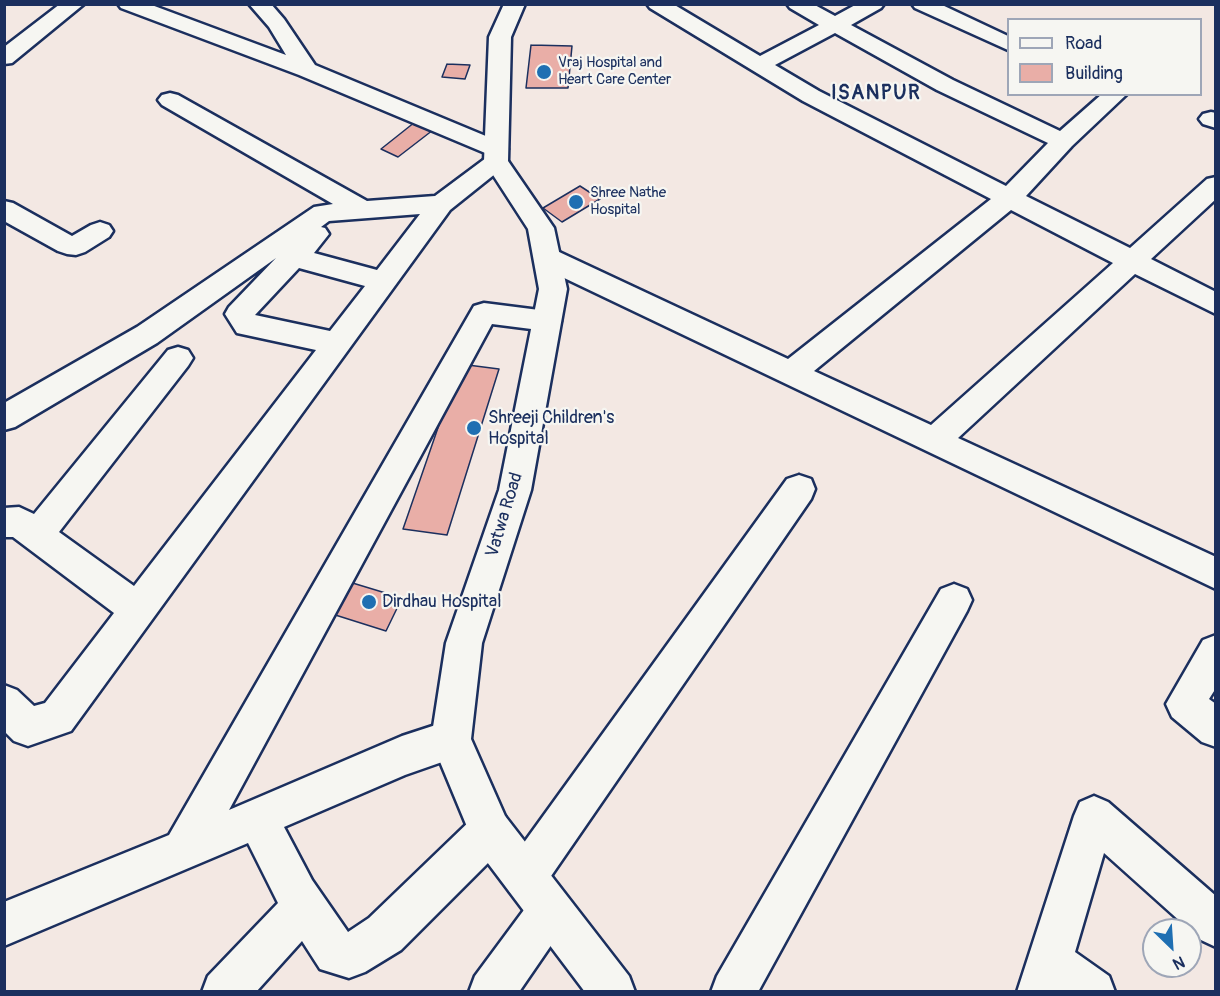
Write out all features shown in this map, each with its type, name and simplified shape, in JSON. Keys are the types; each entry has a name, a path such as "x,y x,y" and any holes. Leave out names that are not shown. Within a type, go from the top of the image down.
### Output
{"street":[{"path":"4,58 13,42 74,4"},
{"path":"128,4 306,69 496,155"},
{"path":"259,4 277,24 306,69"},
{"path":"4,703 28,727 57,718 441,204 496,155 500,38 515,4"},
{"path":"657,4 811,96 1215,304"},
{"path":"797,4 945,85 1063,141"},
{"path":"759,65 874,4"},
{"path":"922,4 1007,44"},
{"path":"791,374 1008,198 1063,141 1114,96"},
{"path":"170,100 351,211"},
{"name":"Vatwa Road","path":"451,740 464,643 515,490 553,289 541,228 496,155"},
{"path":"934,441 1215,185"},
{"path":"4,418 147,334 322,213 441,204"},
{"path":"4,209 67,246 76,246 100,231"},
{"path":"337,344 247,326 239,314 294,257 351,211"},
{"path":"294,257 383,281"},
{"path":"547,258 1215,574"},
{"path":"184,850 484,313 547,321"},
{"path":"36,536 178,357"},
{"path":"492,992 538,894 799,489"},
{"path":"4,523 19,522 138,610"},
{"path":"733,992 954,600"},
{"path":"1215,652 1185,704 1215,728"},
{"path":"4,924 184,850 402,756 451,740 490,831 613,992"},
{"path":"1093,992 1045,976 1094,816 1215,925"},
{"path":"257,818 305,907 336,952 349,956 385,934 490,831"},
{"path":"224,992 305,907"}],"building":[{"path":"531,45 572,46 568,88 526,88"},
{"path":"447,64 470,65 465,79 442,77"},
{"path":"415,122 433,130 398,157 381,149"},
{"path":"580,186 600,199 562,222 543,208"},
{"path":"460,364 499,369 447,535 403,529"},
{"path":"346,581 402,598 386,631 329,613"}],"place":[{"name":"Vraj Hospital and Heart Care Center","path":"544,72"},
{"name":"Shree Nathe Hospital","path":"576,202"},
{"name":"Shreeji Children's Hospital","path":"474,428"},
{"name":"Dirdhau Hospital","path":"369,602"}],"district":[{"name":"ISANPUR","path":"876,94"}]}
